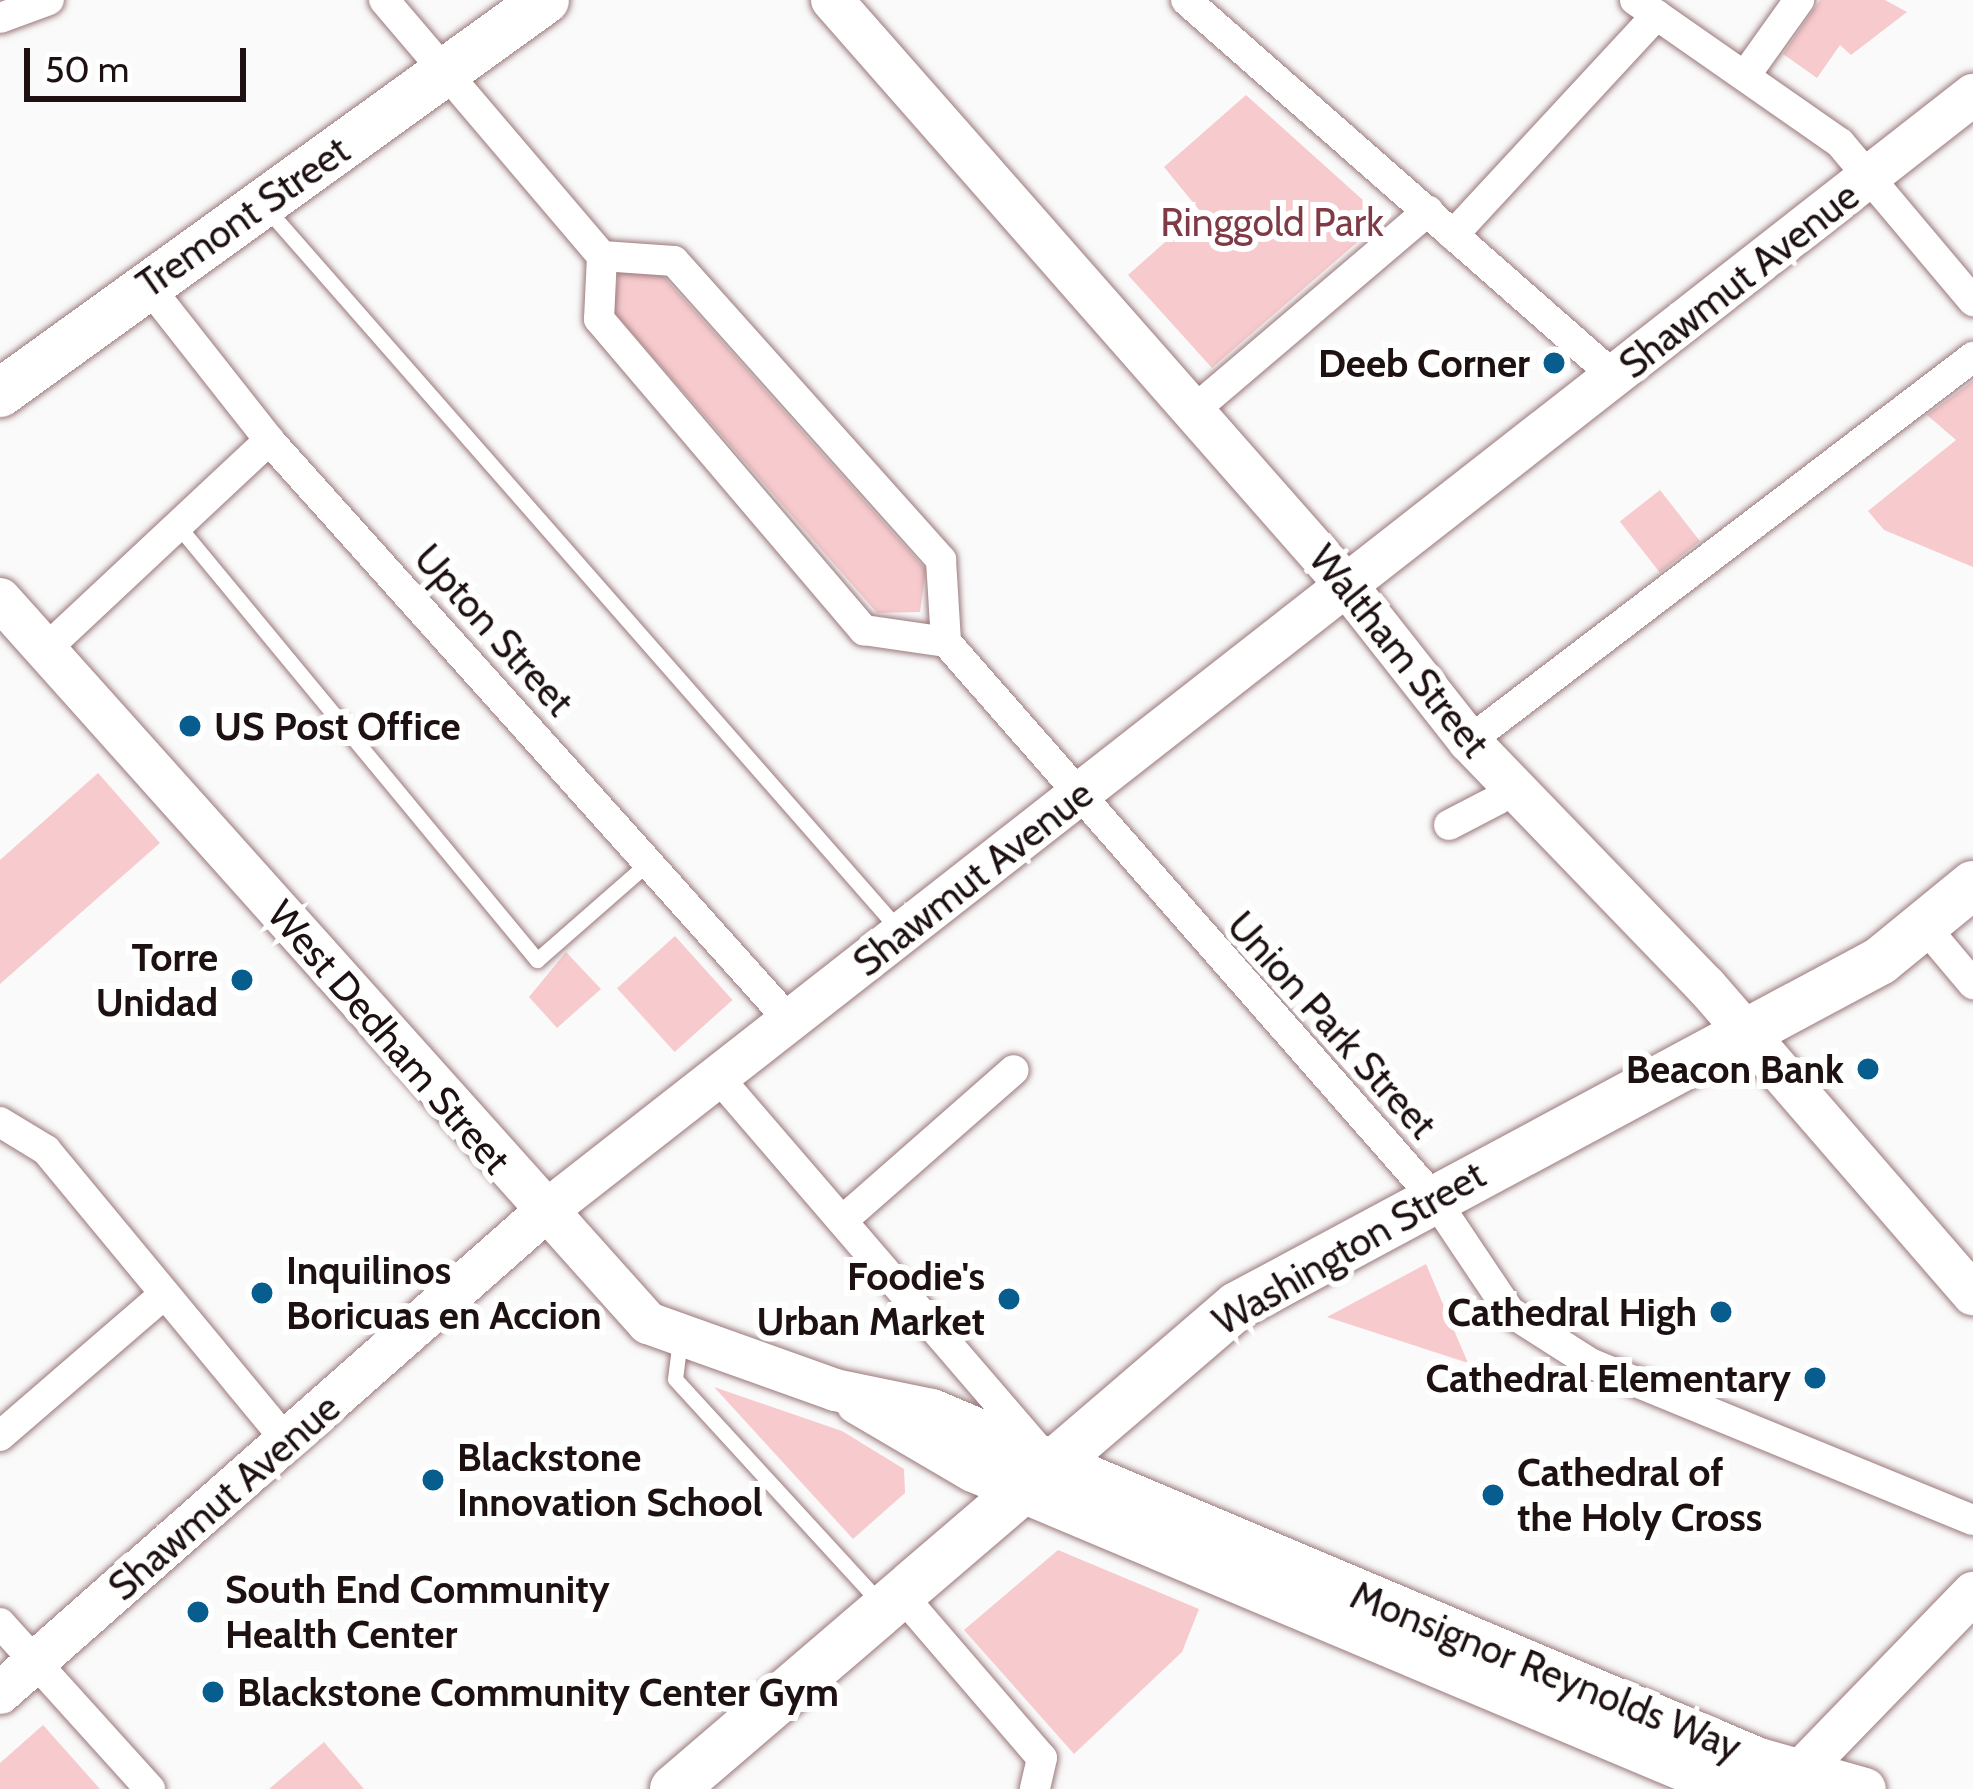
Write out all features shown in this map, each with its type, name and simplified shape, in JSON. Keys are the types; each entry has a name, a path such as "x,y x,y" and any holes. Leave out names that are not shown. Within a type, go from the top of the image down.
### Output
{"main road":[{"name":"Tremont Street","path":"0,393 545,0"},
{"name":"Waltham Street","path":"832,0 1347,586 1469,741 1746,1033 1973,1294"},
{"name":"Shawmut Avenue","path":"0,1693 546,1211 1973,95"},
{"name":"West Dedham Street","path":"18,630 634,1313 680,1336 835,1390 932,1410 1033,1477"},
{"name":"Washington Street","path":"674,1789 1237,1306 1746,1033 1925,927 1973,885"},
{"name":"Monsignor Reynolds Way","path":"1033,1477 1790,1782 1865,1789"},
{"path":"1790,1782 1973,1593"}],"street":[{"path":"0,18 49,0"},
{"path":"384,0 602,256 599,319 864,630 946,642 941,560 674,261 602,256"},
{"path":"1186,0 1615,377"},
{"path":"1747,73 1799,0"},
{"path":"1453,235 1646,8 1747,73 1873,176 1973,301"},
{"path":"1193,411 1428,211"},
{"name":"Upton Street","path":"148,286 269,440 790,1021"},
{"path":"1469,741 1973,357"},
{"path":"18,630 179,526 269,440"},
{"name":"Union Park Street","path":"946,642 1433,1197 1535,1334 1973,1520"},
{"path":"1449,825 1499,799"},
{"path":"1925,927 1973,984"},
{"path":"843,1220 1014,1070"},
{"path":"718,1077 843,1220 1033,1477"},
{"path":"0,1122 46,1150 160,1297 287,1442"},
{"path":"0,1436 160,1297"},
{"path":"891,1599 1042,1758 1035,1789"},
{"path":"0,1623 150,1789"}],"lane":[{"path":"263,204 902,934"},
{"path":"179,526 537,960 649,862"},
{"path":"680,1336 675,1379 891,1599"}],"green space":[{"path":"1820,0 1885,0 1907,12 1851,55 1840,45 1817,78 1783,54"},
{"name":"Ringgold Park","path":"1246,95 1384,219 1212,368 1128,275 1200,211 1164,167"},
{"path":"655,267 926,570 920,612 877,613 612,310 619,273"},
{"path":"1973,381 1973,567 1884,530 1868,511 1956,440 1927,415"},
{"path":"1660,490 1700,541 1660,573 1620,521"},
{"path":"98,773 160,843 0,984 0,860"},
{"path":"675,936 733,1000 675,1052 617,988"},
{"path":"566,952 601,989 557,1028 529,997"},
{"path":"1426,1264 1468,1363 1327,1317"},
{"path":"714,1387 842,1431 904,1469 905,1493 853,1539"},
{"path":"1058,1550 1199,1609 1182,1652 1074,1754 964,1630"},
{"path":"43,1725 100,1789 0,1789 0,1763"},
{"path":"324,1742 364,1789 269,1789"}],"place":[{"name":"Deeb Corner","path":"1554,363"},
{"name":"US Post Office","path":"190,726"},
{"name":"Torre Unidad","path":"242,980"},
{"name":"Beacon Bank","path":"1868,1069"},
{"name":"Inquilinos Boricuas en Accion","path":"262,1293"},
{"name":"Foodie's Urban Market","path":"1009,1299"},
{"name":"Cathedral High","path":"1721,1312"},
{"name":"Cathedral Elementary","path":"1815,1378"},
{"name":"Blackstone Innovation School","path":"433,1480"},
{"name":"Cathedral of the Holy Cross","path":"1493,1495"},
{"name":"South End Community Health Center","path":"198,1612"},
{"name":"Blackstone Community Center Gym","path":"213,1692"}]}
